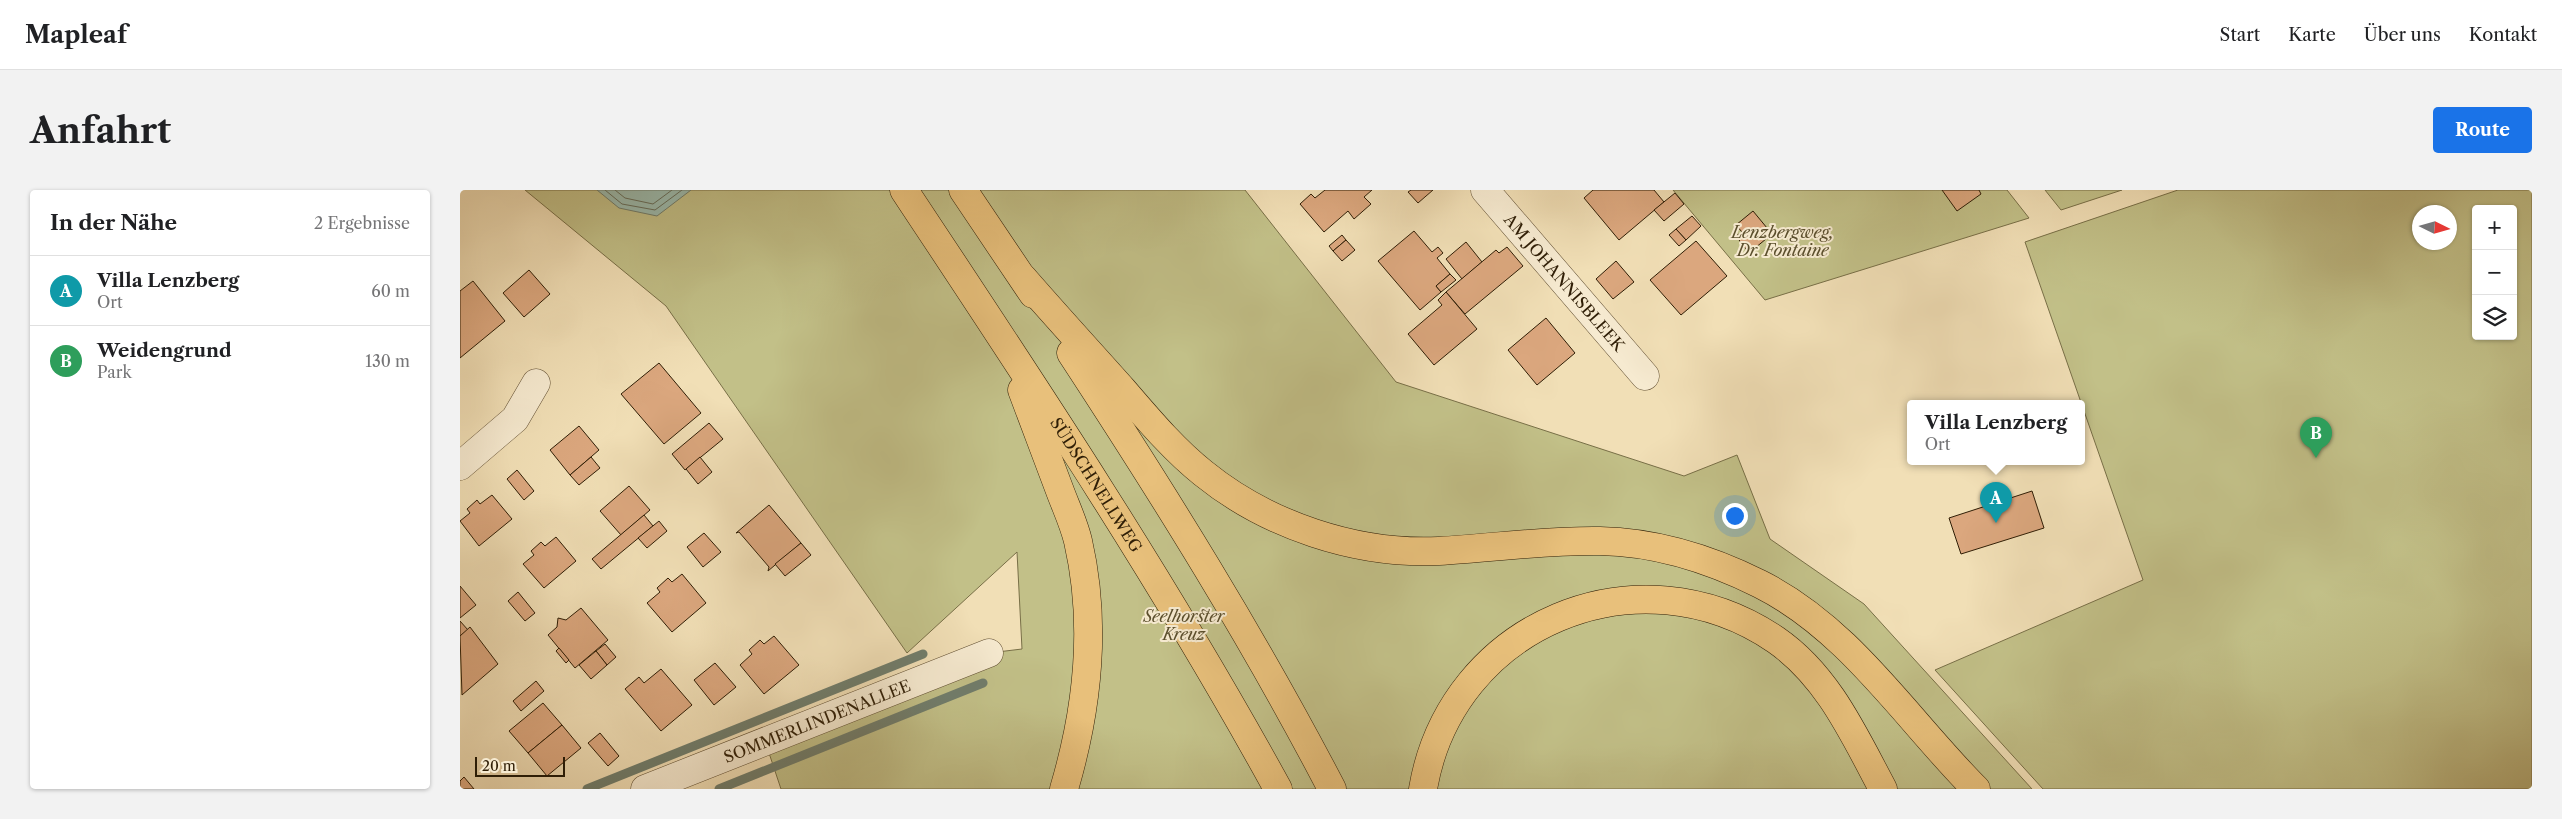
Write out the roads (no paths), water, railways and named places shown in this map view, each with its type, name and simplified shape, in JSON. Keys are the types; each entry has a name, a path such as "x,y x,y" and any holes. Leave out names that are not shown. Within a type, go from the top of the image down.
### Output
{"highway":[{"name":"SÜDSCHNELLWEG","path":"904,190 1004,340 1093,479 1244,727 1278,789"},
{"path":"964,190 1141,460 1286,701 1332,789"},
{"path":"1023,278 1173,447 1204,474 1238,497 1275,517 1313,532 1345,541 1394,550 1436,551 1601,541 1643,545 1684,554 1724,568 1763,585 1798,608 1831,634 1976,789"},
{"path":"1004,340 1078,539 1086,588 1090,642 1086,693 1077,746 1064,789"},
{"path":"1423,789 1426,768 1438,734 1456,702 1478,673 1505,648 1535,628 1568,612 1604,603 1640,599 1676,601 1712,608 1746,622 1777,641 1805,664 1829,692 1883,789"}],"street":[{"name":"AM JOHANNISBLEEK","path":"1485,190 1644,376"},
{"path":"460,466 515,419 536,383"},
{"name":"SOMMERLINDENALLEE","path":"645,789 989,653"}],"water":[{"path":"597,190 691,190 657,216 619,208"}],"waterway":[{"path":"587,789 923,654"},
{"path":"719,789 983,683"}],"place":[{"name":"Weidengrund","path":"2316,458"},
{"name":"Villa Lenzberg","path":"1996,523"}],"park label":[{"name":"Lenzbergweg, Dr. Fontaine","path":"1783,241"},
{"name":"Seelhorster Kreuz","path":"1184,625"}]}
